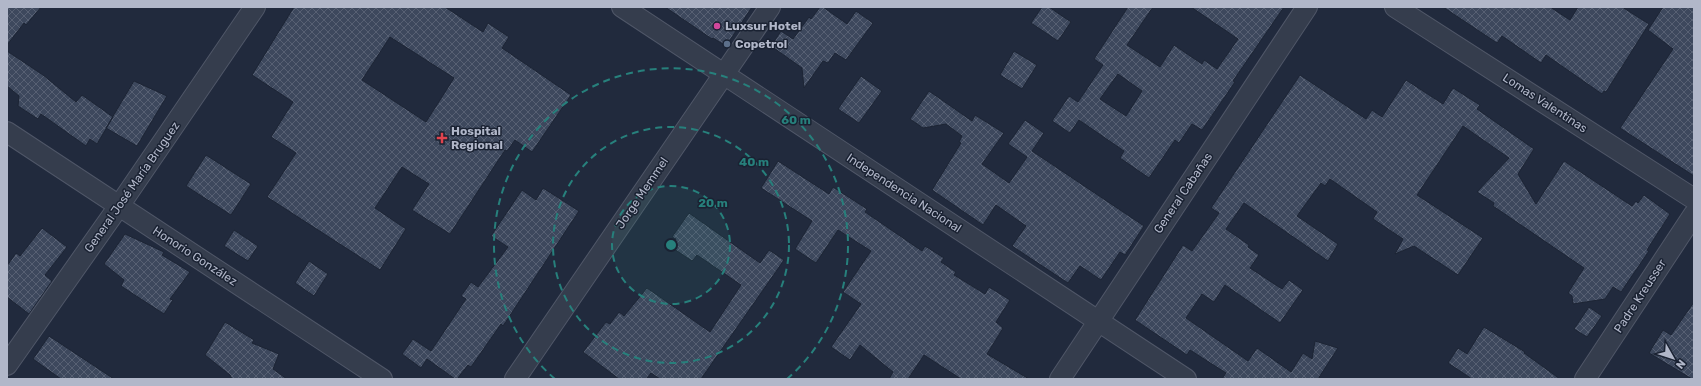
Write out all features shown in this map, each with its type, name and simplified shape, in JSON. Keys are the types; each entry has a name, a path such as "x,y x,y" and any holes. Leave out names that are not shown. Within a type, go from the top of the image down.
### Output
{"street":[{"name":"General José María Bruguez","path":"7,365 119,206 255,7"},
{"name":"Independencia Nacional","path":"622,7 1186,379"},
{"name":"Jorge Memmel","path":"515,379 770,7"},
{"name":"General Cabañas","path":"1060,379 1307,7"},
{"name":"Lomas Valentinas","path":"1395,7 1694,199"},
{"name":"Honorio González","path":"7,132 382,379"},
{"name":"Padre Kreusser","path":"1585,379 1694,214"}],"building":[{"path":"7,7 41,7 26,25 24,23 7,45"},
{"path":"294,7 445,7 483,32 488,23 509,37 502,48 571,95 532,152 515,140 507,151 505,150 450,234 412,210 429,184 402,167 375,208 406,229 380,270 267,197 296,153 271,137 293,102 252,75","holes":["390,37 454,78 426,122 362,80"]},
{"name":"Luxsur Hotel","path":"665,7 752,7 726,46 713,38 712,39"},
{"path":"820,7 823,7 847,24 856,11 873,23 846,60 835,53 828,63 823,61 804,88 802,68 771,46 781,31 793,39 809,17 811,19"},
{"path":"1042,7 1049,7 1071,22 1058,41 1031,23"},
{"path":"1128,7 1153,7 1127,45 1160,67 1174,45 1202,64 1204,60 1217,69 1238,39 1191,7 1284,7 1233,81 1235,82 1202,130 1192,124 1179,143 1175,140 1149,178 1120,158 1124,151 1079,120 1070,133 1052,121 1069,96 1078,102 1103,65 1094,59","holes":["1118,74 1142,91 1126,116 1100,99"]},
{"path":"1443,7 1550,7 1570,20 1578,7 1622,7 1649,24 1606,92 1604,91 1602,94 1546,55 1541,63 1502,36 1497,43"},
{"path":"1663,7 1694,7 1694,176 1620,128 1673,49 1648,30"},
{"path":"7,51 43,75 76,102 82,95 113,117 97,144 90,139 86,146 41,114 38,119 18,106 19,96 7,86"},
{"path":"1014,51 1037,65 1022,89 1000,75"},
{"path":"1300,75 1366,119 1372,110 1382,117 1406,80 1443,104 1453,88 1480,105 1477,109 1534,149 1518,174 1536,204 1564,161 1632,206 1636,201 1638,203 1644,195 1670,214 1647,250 1649,251 1621,292 1613,287 1605,299 1573,304 1572,296 1568,293 1584,268 1493,206 1494,203 1477,192 1509,158 1463,126 1417,195 1483,238 1458,275 1414,246 1395,254 1403,239 1373,219 1377,212 1330,179 1325,186 1321,183 1297,216 1338,244 1328,261 1244,203 1226,229 1249,245 1248,247 1259,255 1250,268 1282,289 1289,280 1303,290 1280,323 1225,285 1214,302 1202,294 1186,318 1248,361 1257,348 1291,372 1303,353 1312,359 1315,341 1338,348 1318,379 1222,379 1226,373 1190,350 1187,355 1135,320 1183,245 1192,251 1219,213 1211,208"},
{"path":"861,76 882,91 859,123 838,109"},
{"path":"134,81 167,96 137,146 106,128"},
{"path":"929,91 972,121 975,115 1004,133 982,164 1009,183 1027,157 1008,144 1025,120 1044,133 1032,151 1144,226 1125,255 1120,252 1101,280 1080,266 1068,283 1012,246 1026,226 996,205 983,225 932,190 961,143 959,142 962,136 946,124 923,128 910,119"},
{"path":"206,155 251,184 231,215 186,186"},
{"path":"778,161 829,194 833,187 867,209 865,212 922,251 925,246 944,258 941,262 956,272 954,275 985,294 989,287 1010,300 996,322 1003,328 987,354 1029,379 961,379 924,355 908,379 889,379 893,372 860,345 850,360 831,347 861,304 843,292 871,251 838,230 816,263 795,249 812,221 761,188"},
{"path":"543,188 579,211 503,326 501,324 471,367 468,365 457,379 455,379 427,359 421,368 402,354 413,339 431,351 466,299 461,296 471,282 478,287 508,247 491,236 522,190 536,200"},
{"path":"689,213 760,263 769,250 784,260 701,379 660,379 651,373 646,379 619,379 583,352 606,322 610,324 619,312 624,316 647,288 710,332 741,285 697,255 692,261 671,247 676,239 672,237"},
{"path":"42,228 67,247 45,275 52,281 29,314 7,297 7,266 16,253 20,256"},
{"path":"234,230 258,246 248,261 224,246"},
{"path":"125,234 164,252 162,255 190,272 170,299 173,300 164,314 121,286 124,280 104,264"},
{"path":"309,261 328,274 314,296 295,283"},
{"path":"1694,302 1694,379 1692,379 1649,353 1663,330 1671,335"},
{"path":"1589,307 1602,316 1587,337 1574,329"},
{"path":"225,322 254,340 252,343 279,354 273,369 287,379 232,379 230,375 205,355"},
{"path":"1484,327 1525,352 1524,353 1560,379 1472,379 1448,363 1458,348 1467,354"},
{"path":"49,336 114,379 61,379 33,359"}],"place":[{"name":"Luxsur Hotel","path":"717,26"},
{"name":"Copetrol","path":"727,44"},
{"name":"Hospital Regional","path":"442,138"}]}
